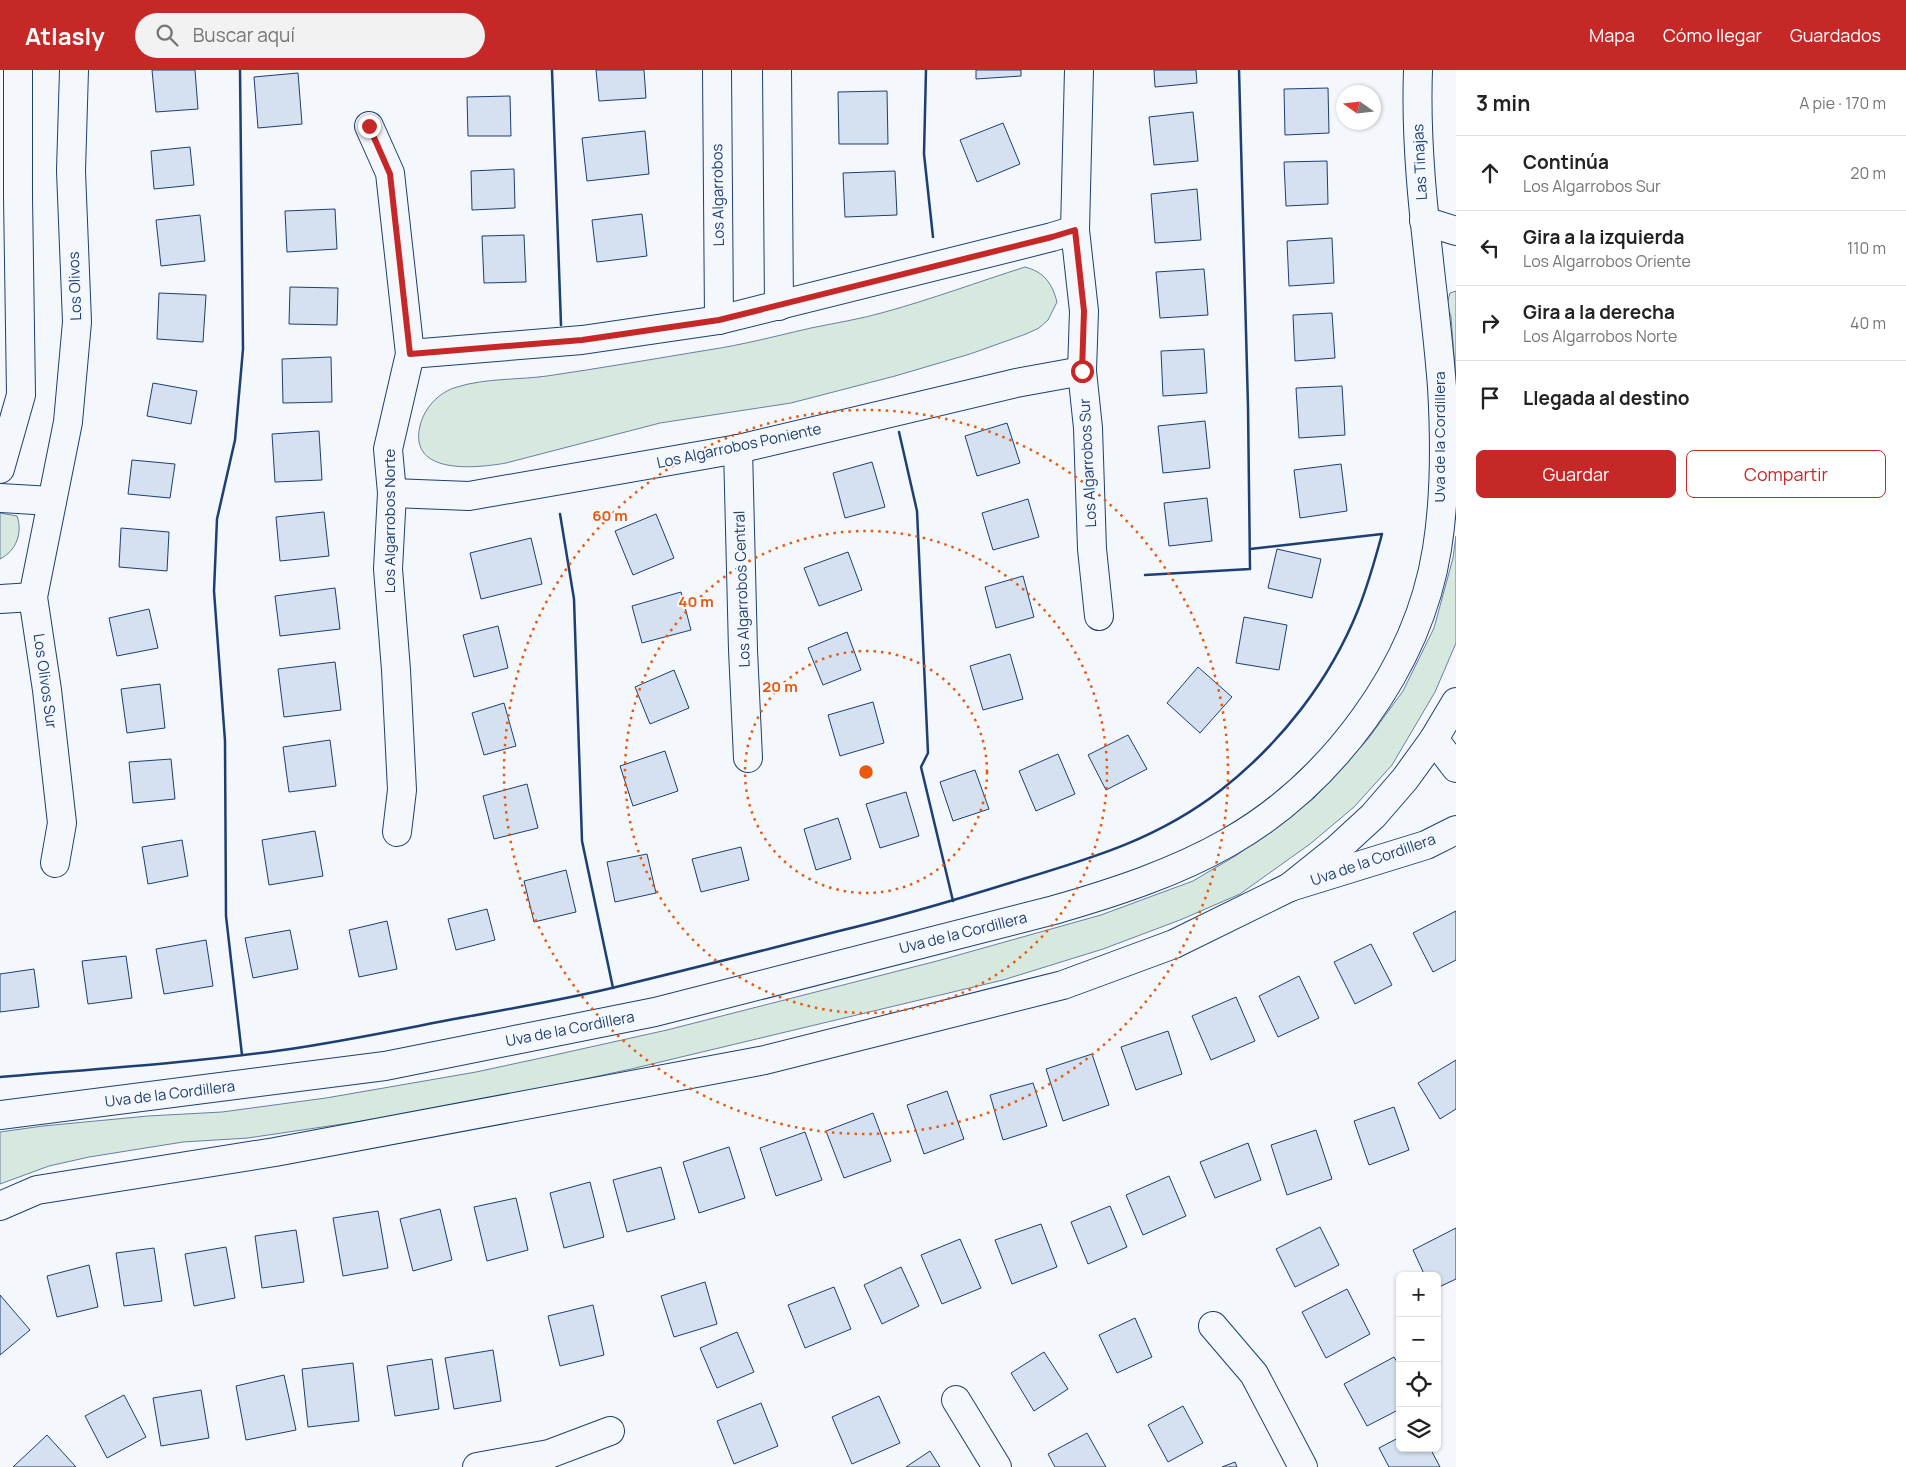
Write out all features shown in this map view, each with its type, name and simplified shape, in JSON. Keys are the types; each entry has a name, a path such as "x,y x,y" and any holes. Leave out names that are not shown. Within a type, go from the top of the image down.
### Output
{"street":[{"path":"0,469 21,395 18,70"},
{"name":"Los Olivos","path":"52,501 68,422 77,322 71,171 74,70"},
{"name":"Los Algarrobos","path":"717,70 719,320"},
{"path":"777,70 778,306"},
{"name":"Los Algarrobos Sur","path":"1079,70 1075,230 1084,311 1082,371 1088,428 1092,549 1099,616"},
{"name":"Las Tinajas","path":"1418,70 1417,105 1424,221 1456,231"},
{"name":"Los Algarrobos Norte","path":"369,126 390,174 410,354 388,449 392,493 388,569 396,670 402,790 397,832"},
{"name":"Uva de la Cordillera","path":"0,1115 385,1066 656,1012 1073,905 1186,864 1228,842 1268,817 1304,786 1344,745 1367,716 1392,675 1412,632 1427,591 1437,550 1443,478 1442,390 1424,221"},
{"path":"410,354 582,340 719,320 1075,230"},
{"name":"Los Algarrobos Poniente","path":"392,493 469,496 738,449 1016,383 1082,371"},
{"name":"Los Algarrobos Central","path":"738,449 743,650 748,758"},
{"path":"0,498 52,501"},
{"name":"Los Olivos Sur","path":"52,501 33,597 47,690 62,824 55,863"},
{"path":"0,599 33,597"},
{"name":"Uva de la Cordillera","path":"1290,887 1336,850 1373,816 1405,779 1434,739 1456,702"},
{"path":"1434,739 1456,768"},
{"name":"Uva de la Cordillera","path":"0,1206 37,1190 275,1152 766,1060 1063,985 1174,944 1290,887 1426,845 1456,830"},
{"path":"1213,1326 1254,1374 1303,1467"},
{"path":"956,1400 997,1467"},
{"path":"477,1467 550,1454 610,1430"}],"shaded area":[{"path":"1025,267 1032,269 1046,279 1053,289 1057,302 1048,320 1039,328 970,354 895,376 791,403 660,423 494,465 463,467 448,465 435,461 424,454 419,442 420,426 425,413 438,397 450,389 479,382 567,373 746,343 876,314 920,302"},
{"path":"1456,291 1456,381 1451,317 1447,304 1450,293"},
{"path":"0,513 17,516 19,529 14,546 6,556 0,559"},
{"path":"1456,536 1456,643 1435,692 1392,765 1354,807 1310,844 1240,894 1180,920 1103,949 1003,980 631,1069 451,1108 248,1138 183,1142 89,1157 49,1166 0,1184 0,1132 148,1116 222,1112 326,1098 476,1072 667,1030 937,961 1101,915 1193,881 1237,855 1314,798 1368,739 1403,691 1434,628 1453,558"}],"building":[{"path":"152,70 195,70 198,109 156,112"},
{"path":"596,70 644,70 646,98 599,101"},
{"path":"976,70 1021,70 1021,76 976,79"},
{"path":"1154,70 1196,70 1197,83 1155,87"},
{"path":"298,73 302,124 258,128 254,77"},
{"path":"1328,88 1329,133 1285,135 1284,89"},
{"path":"887,91 888,144 839,144 838,92"},
{"path":"510,96 511,136 468,136 467,97"},
{"path":"1193,112 1198,161 1154,165 1149,117"},
{"path":"1003,123 1020,164 977,182 960,140"},
{"path":"645,131 649,174 587,181 582,138"},
{"path":"190,147 194,185 154,189 151,151"},
{"path":"1327,161 1328,204 1286,206 1284,162"},
{"path":"514,169 515,208 472,210 471,171"},
{"path":"895,171 897,215 845,217 843,173"},
{"path":"1197,189 1201,240 1155,243 1151,194"},
{"path":"335,209 337,249 287,252 285,211"},
{"path":"642,214 647,256 597,262 592,220"},
{"path":"200,215 205,261 161,266 156,220"},
{"path":"524,235 526,282 484,283 482,236"},
{"path":"1332,238 1334,283 1289,286 1287,241"},
{"path":"1204,269 1208,315 1160,318 1156,272"},
{"path":"290,287 338,288 337,325 289,324"},
{"path":"159,293 206,295 203,342 157,339"},
{"path":"1332,313 1335,358 1295,361 1293,315"},
{"path":"1204,349 1207,393 1163,396 1161,351"},
{"path":"331,357 332,402 283,403 282,359"},
{"path":"153,383 197,391 191,424 147,416"},
{"path":"1342,386 1345,435 1299,438 1296,388"},
{"path":"1205,421 1210,468 1163,473 1158,426"},
{"path":"1007,423 1020,463 977,476 965,436"},
{"path":"319,431 322,480 275,482 272,434"},
{"path":"132,460 175,464 170,498 128,494"},
{"path":"872,462 885,507 845,518 833,473"},
{"path":"1341,464 1347,511 1300,518 1294,470"},
{"path":"1207,498 1212,541 1169,546 1164,503"},
{"path":"1028,499 1039,537 993,550 982,513"},
{"path":"324,512 329,556 280,561 276,517"},
{"path":"656,514 674,558 633,575 615,531"},
{"path":"121,528 169,532 167,571 119,567"},
{"path":"531,538 542,584 481,599 470,553"},
{"path":"1277,549 1321,559 1312,598 1268,588"},
{"path":"848,552 862,590 819,606 804,568"},
{"path":"1023,576 1034,617 996,628 985,587"},
{"path":"335,588 340,629 280,636 275,596"},
{"path":"681,592 691,630 642,643 632,606"},
{"path":"149,609 158,648 117,656 109,618"},
{"path":"1244,617 1287,625 1279,670 1236,663"},
{"path":"498,626 508,668 474,677 463,635"},
{"path":"847,632 861,670 823,685 808,648"},
{"path":"1010,654 1023,699 983,710 970,666"},
{"path":"335,662 341,710 284,717 278,669"},
{"path":"1198,667 1232,697 1200,733 1167,703"},
{"path":"674,670 689,708 650,724 635,687"},
{"path":"160,684 165,728 127,733 121,689"},
{"path":"873,702 884,743 840,756 828,715"},
{"path":"504,703 516,746 484,755 472,713"},
{"path":"1128,735 1147,769 1106,790 1088,755"},
{"path":"330,740 336,786 289,792 283,747"},
{"path":"665,751 678,791 633,806 620,766"},
{"path":"1058,754 1075,794 1036,811 1019,771"},
{"path":"171,759 175,799 133,803 129,762"},
{"path":"975,770 989,809 953,821 940,782"},
{"path":"527,784 538,828 494,839 483,796"},
{"path":"906,792 919,836 880,848 866,804"},
{"path":"838,818 851,859 816,870 804,829"},
{"path":"315,831 323,876 269,885 262,840"},
{"path":"182,840 188,876 148,884 142,847"},
{"path":"741,847 749,880 701,892 692,859"},
{"path":"647,854 656,893 615,902 607,862"},
{"path":"566,870 576,912 534,922 524,881"},
{"path":"487,909 495,940 456,950 448,919"},
{"path":"1456,911 1456,960 1433,972 1413,933"},
{"path":"387,921 397,969 359,977 349,930"},
{"path":"290,930 298,969 253,978 245,938"},
{"path":"206,940 213,986 164,994 156,949"},
{"path":"1371,944 1392,985 1355,1004 1334,962"},
{"path":"126,956 132,998 88,1004 82,961"},
{"path":"34,969 39,1007 0,1012 0,974"},
{"path":"1299,976 1319,1018 1278,1037 1259,996"},
{"path":"1236,997 1255,1041 1211,1060 1192,1016"},
{"path":"1168,1031 1182,1074 1136,1090 1121,1047"},
{"path":"1092,1054 1109,1105 1063,1121 1046,1069"},
{"path":"1456,1060 1456,1109 1440,1119 1418,1083"},
{"path":"1033,1083 1047,1126 1003,1140 990,1095"},
{"path":"947,1091 964,1139 924,1154 907,1105"},
{"path":"1394,1107 1409,1150 1369,1165 1354,1121"},
{"path":"873,1113 891,1161 844,1178 826,1131"},
{"path":"1316,1130 1332,1179 1287,1195 1271,1145"},
{"path":"805,1132 822,1180 776,1196 760,1148"},
{"path":"1248,1143 1261,1180 1215,1198 1200,1162"},
{"path":"729,1147 745,1198 699,1213 683,1162"},
{"path":"661,1167 675,1219 627,1232 613,1180"},
{"path":"1169,1176 1186,1216 1143,1235 1126,1195"},
{"path":"590,1182 604,1237 564,1248 550,1193"},
{"path":"516,1198 528,1250 487,1261 474,1207"},
{"path":"1110,1206 1127,1247 1088,1264 1071,1222"},
{"path":"440,1209 452,1260 413,1271 400,1219"},
{"path":"378,1211 388,1268 343,1276 333,1218"},
{"path":"1041,1224 1057,1267 1012,1284 995,1240"},
{"path":"1320,1227 1339,1265 1295,1287 1276,1249"},
{"path":"1456,1228 1456,1279 1441,1286 1441,1272 1423,1272 1413,1250"},
{"path":"296,1230 304,1282 262,1288 255,1236"},
{"path":"960,1239 981,1288 942,1304 921,1255"},
{"path":"226,1247 235,1298 194,1306 185,1254"},
{"path":"154,1248 162,1301 124,1306 116,1253"},
{"path":"89,1265 98,1307 57,1317 47,1276"},
{"path":"901,1267 919,1306 882,1324 864,1285"},
{"path":"705,1282 717,1324 674,1337 661,1296"},
{"path":"834,1287 851,1329 805,1348 788,1305"},
{"path":"1347,1289 1370,1334 1326,1358 1302,1312"},
{"path":"0,1295 30,1330 0,1355"},
{"path":"593,1305 604,1355 560,1366 548,1316"},
{"path":"1135,1318 1152,1357 1117,1373 1099,1335"},
{"path":"737,1332 754,1372 717,1388 700,1348"},
{"path":"493,1350 501,1401 454,1409 445,1358"},
{"path":"1044,1352 1068,1389 1034,1411 1011,1373"},
{"path":"1394,1357 1396,1360 1396,1411 1367,1426 1344,1384"},
{"path":"432,1359 439,1409 395,1416 387,1366"},
{"path":"353,1363 359,1421 308,1427 302,1369"},
{"path":"284,1375 296,1430 246,1440 236,1386"},
{"path":"201,1390 209,1438 161,1446 153,1398"},
{"path":"124,1395 146,1437 107,1458 85,1416"},
{"path":"879,1396 900,1443 852,1464 832,1417"},
{"path":"761,1403 778,1446 734,1464 717,1421"},
{"path":"1183,1406 1203,1443 1168,1462 1148,1425"},
{"path":"1087,1433 1106,1467 1055,1467 1048,1454"},
{"path":"47,1435 76,1467 13,1467"},
{"path":"1396,1439 1396,1452 1432,1452 1440,1467 1389,1467 1379,1448"},
{"path":"930,1451 940,1467 906,1467"},
{"path":"1235,1462 1237,1467 1222,1467"}],"wall":[{"path":"240,70 243,349 235,440 217,519 214,591 225,741 226,916 242,1055"},
{"path":"552,70 561,325"},
{"path":"926,70 924,154 933,237"},
{"path":"1145,575 1250,569 1248,406 1239,70"},
{"path":"899,432 917,511 928,753 921,767 953,901"},
{"path":"560,514 574,599 582,841 613,988"},
{"path":"0,1077 248,1055 347,1040 576,996 905,914 1069,865 1122,846 1172,822 1221,790 1264,752 1302,709 1347,636 1365,591 1382,534 1250,549"}],"route":[{"path":"369,126 390,174 410,354 442,353 582,340 719,320 1075,230 1084,311 1082,371"}]}
